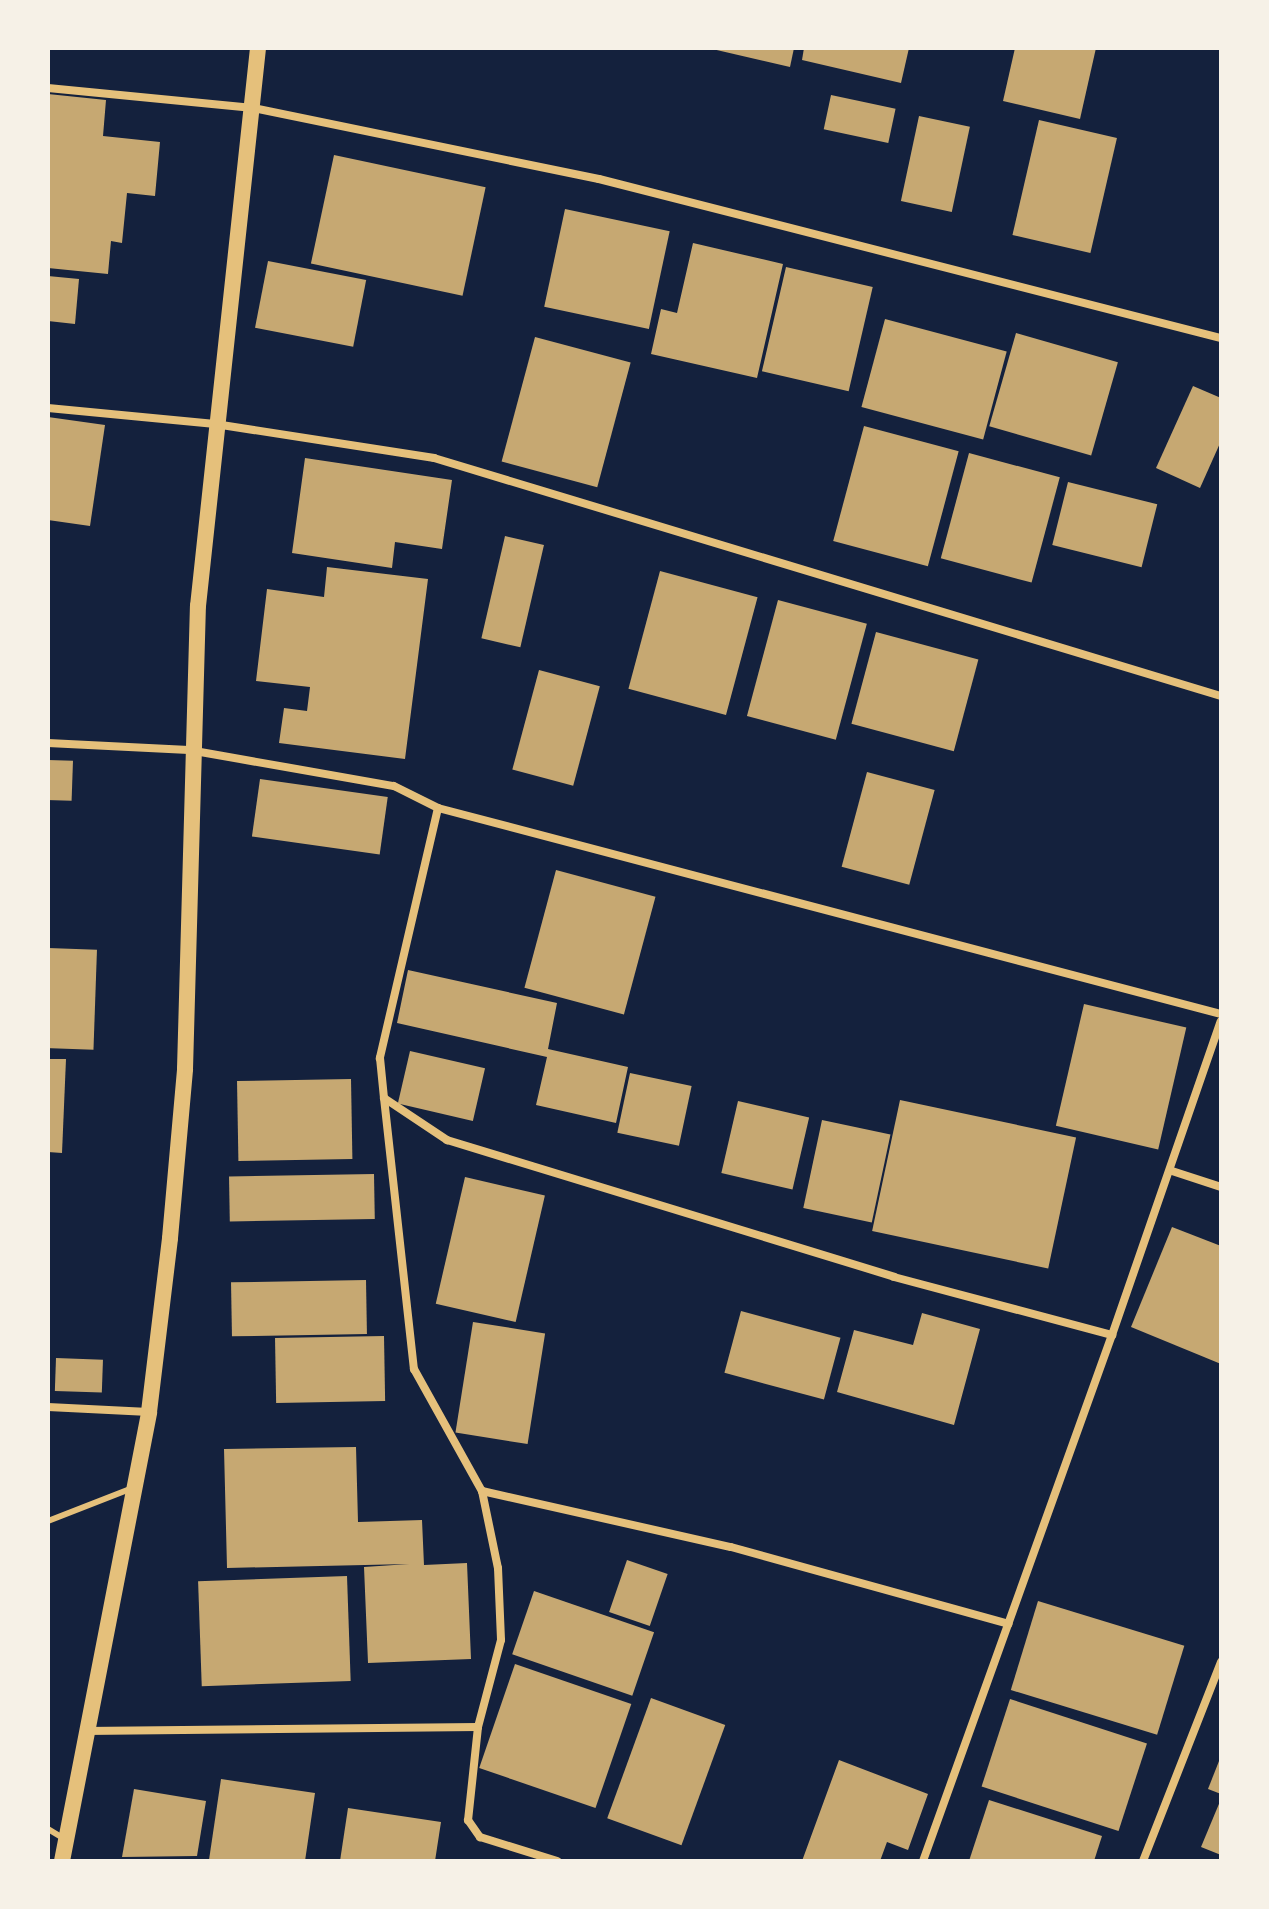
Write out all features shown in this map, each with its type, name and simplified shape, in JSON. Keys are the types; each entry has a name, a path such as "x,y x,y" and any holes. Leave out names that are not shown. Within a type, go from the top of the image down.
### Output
{"main road":[{"path":"62,1861 84,1731 136,1488 149,1412 185,1069 189,750 215,424 258,48"}],"street":[{"path":"48,88 253,108 599,179 1221,338"},
{"path":"48,408 215,424 434,458 1221,696"},
{"path":"48,743 189,750 394,786 438,808 1221,1014"},
{"path":"438,808 380,1058 414,1369 482,1491 498,1568 501,1640 478,1727 472,1831 557,1861"},
{"path":"923,1861 1172,1171 1221,1021"},
{"path":"384,1098 447,1140 1112,1335"},
{"path":"1172,1171 1221,1187"},
{"path":"48,1407 149,1412"},
{"path":"482,1491 731,1547 1008,1624"},
{"path":"1143,1861 1221,1662"},
{"path":"84,1731 478,1727"}],"lane":[{"path":"48,1521 136,1488"},
{"path":"48,1829 66,1840"}],"building":[{"path":"708,48 794,48 790,67"},
{"path":"804,48 909,48 901,83 802,60"},
{"path":"1015,48 1096,48 1080,119 1003,101"},
{"path":"48,94 106,100 103,136 160,142 155,196 127,193 122,243 111,241 108,274 48,268"},
{"path":"831,95 896,109 888,143 824,129"},
{"path":"919,116 970,127 952,212 901,201"},
{"path":"1039,120 1117,138 1090,253 1012,235"},
{"path":"334,155 486,187 463,296 311,264"},
{"path":"565,209 670,231 649,329 544,307"},
{"path":"693,243 783,264 757,378 651,354 661,309 677,313"},
{"path":"268,261 366,280 353,347 255,328"},
{"path":"786,267 873,287 849,391 762,371"},
{"path":"48,276 79,279 75,324 48,321"},
{"path":"885,319 1007,352 983,440 861,407"},
{"path":"1016,333 1118,362 1091,455 989,426"},
{"path":"535,337 631,363 597,487 502,462"},
{"path":"1193,386 1221,398 1221,441 1200,488 1156,468"},
{"path":"48,417 105,425 90,526 48,520"},
{"path":"864,426 959,451 928,566 833,541"},
{"path":"969,453 1060,477 1032,583 941,558"},
{"path":"305,458 452,480 442,549 395,542 392,568 292,553"},
{"path":"1068,482 1157,504 1142,567 1052,545"},
{"path":"505,536 544,545 520,647 481,638"},
{"path":"327,567 428,579 405,759 279,743 284,708 307,711 310,687 256,681 267,589 324,597"},
{"path":"660,571 758,597 726,715 628,689"},
{"path":"778,600 867,624 836,740 747,716"},
{"path":"876,632 978,659 954,751 851,724"},
{"path":"539,670 600,686 573,786 512,769"},
{"path":"48,760 73,761 72,801 48,800"},
{"path":"867,772 935,790 909,885 842,867"},
{"path":"260,779 388,797 380,854 252,836"},
{"path":"556,870 655,897 624,1015 524,988"},
{"path":"48,948 97,950 93,1050 48,1048"},
{"path":"408,970 557,1003 548,1049 628,1067 616,1123 536,1105 547,1057 397,1023"},
{"path":"1084,1004 1186,1028 1158,1149 1056,1126"},
{"path":"410,1051 485,1068 473,1121 398,1104"},
{"path":"48,1059 66,1059 62,1153 48,1152"},
{"path":"630,1073 692,1086 679,1146 617,1133"},
{"path":"351,1079 352,1159 238,1161 237,1081"},
{"path":"900,1100 1076,1137 1048,1268 872,1231"},
{"path":"738,1101 809,1117 792,1190 721,1173"},
{"path":"822,1120 890,1135 872,1223 803,1208"},
{"path":"374,1174 375,1219 230,1222 229,1177"},
{"path":"465,1177 545,1195 516,1322 436,1304"},
{"path":"1172,1227 1221,1246 1221,1364 1131,1327"},
{"path":"366,1280 367,1334 232,1336 231,1282"},
{"path":"741,1311 840,1338 824,1399 724,1373"},
{"path":"922,1313 980,1329 954,1425 837,1392 854,1330 913,1345"},
{"path":"473,1322 545,1333 528,1444 455,1433"},
{"path":"384,1336 385,1401 276,1403 275,1338"},
{"path":"56,1358 103,1360 102,1393 55,1391"},
{"path":"356,1447 358,1522 422,1520 424,1565 467,1563 471,1659 368,1663 364,1567 409,1564 227,1568 224,1449"},
{"path":"627,1560 668,1574 650,1626 609,1612"},
{"path":"347,1576 351,1681 202,1686 198,1581"},
{"path":"534,1591 654,1632 632,1696 512,1654"},
{"path":"1038,1601 1184,1646 1157,1735 1011,1690"},
{"path":"515,1664 631,1704 595,1808 479,1768"},
{"path":"651,1698 725,1725 681,1845 607,1818"},
{"path":"1010,1699 1147,1743 1119,1831 982,1786"},
{"path":"1221,1756 1221,1794 1208,1789"},
{"path":"839,1760 928,1794 908,1850 887,1842 880,1861 802,1861"},
{"path":"221,1779 315,1793 305,1861 209,1860"},
{"path":"134,1789 206,1801 197,1856 122,1857"},
{"path":"1221,1799 1221,1855 1201,1847"},
{"path":"989,1800 1102,1836 1094,1861 969,1861"},
{"path":"348,1808 441,1822 435,1861 340,1861"}]}
